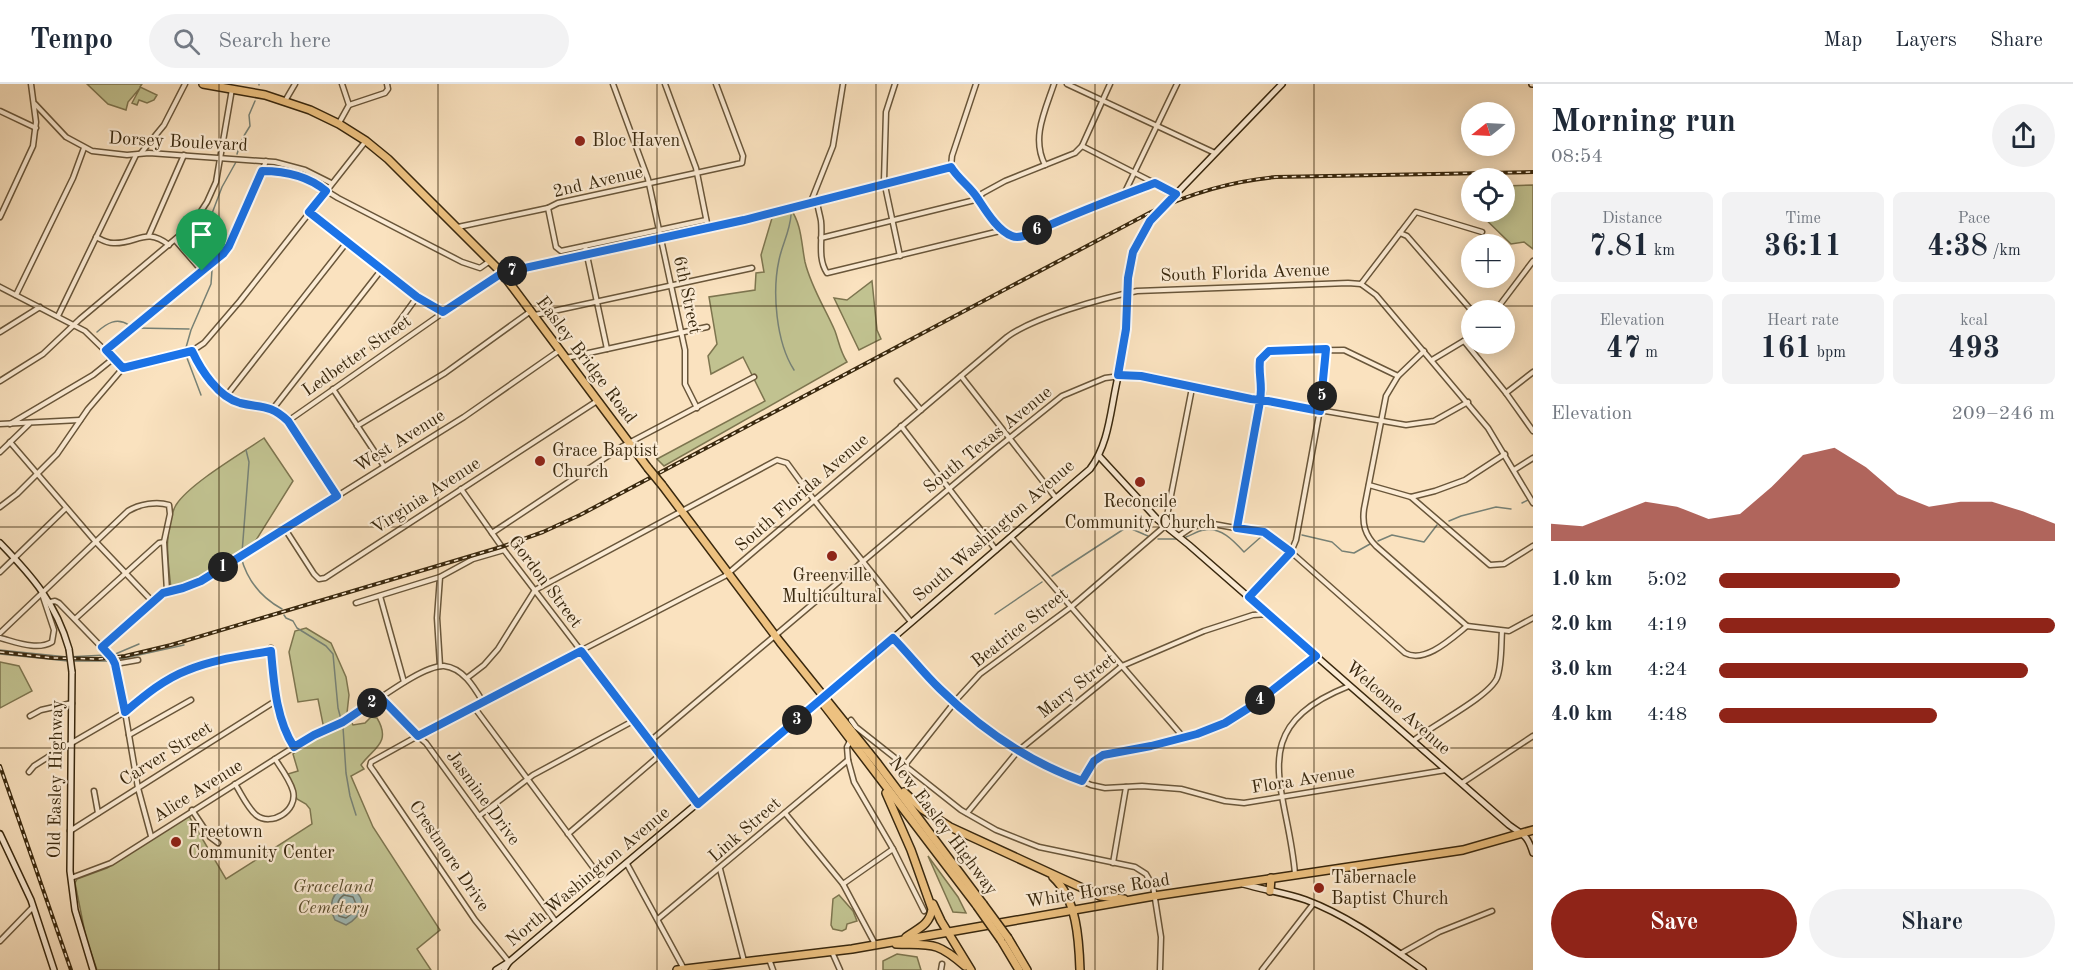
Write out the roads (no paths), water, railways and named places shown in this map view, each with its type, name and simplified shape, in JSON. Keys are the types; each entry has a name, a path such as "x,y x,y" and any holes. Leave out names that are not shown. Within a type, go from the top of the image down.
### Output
{"highway":[{"name":"Easley Bridge Road","path":"203,84 237,88 285,101 339,124 366,141 399,168 458,227 502,273 534,313 648,468 823,698 829,702 851,737"},
{"name":"New Easley Highway","path":"851,737 873,758 1027,970"},
{"name":"New Easley Highway","path":"851,737 872,770 980,905"},
{"path":"873,758 909,798 933,818 1100,896 1132,900"},
{"path":"872,770 890,800 931,904 932,914 926,924 901,940"},
{"name":"White Horse Road","path":"1522,832 1533,823"},
{"name":"White Horse Road","path":"682,970 884,944 1154,896 1463,850 1533,830"},
{"path":"912,855 941,921 970,970"},
{"path":"1043,871 1061,886 1071,910 1078,940 1080,970"},
{"path":"1270,891 1271,879"},
{"name":"New Easley Highway","path":"1005,939 1019,970"},
{"path":"884,944 935,945 948,952 970,970"}],"main road":[{"name":"South Washington Avenue","path":"823,698 1086,474 1099,456 1106,436 1126,329 1130,265 1138,240 1150,221 1282,84"},
{"name":"Welcome Avenue","path":"1099,456 1165,526 1509,825 1522,832"},
{"name":"Old Easley Highway","path":"0,543 43,591 58,619 69,649 72,672 69,831 71,878 77,921 93,970"},
{"name":"North Washington Avenue","path":"496,970 509,962 627,864 823,698"},
{"path":"1522,832 1528,838 1533,853"},
{"path":"0,834 33,907 54,970"},
{"path":"1241,883 1314,903 1357,925 1423,970"},
{"name":"North Washington Avenue","path":"504,970 509,962"}],"street":[{"path":"0,217 30,156 36,128 32,84"},
{"path":"58,316 138,155 164,125 185,84"},
{"path":"285,101 295,84"},
{"path":"342,84 349,105"},
{"path":"339,124 349,105 385,93 388,89 387,84"},
{"name":"6th Street","path":"614,84 649,183 686,361 684,384 697,408"},
{"path":"665,84 697,173 708,228"},
{"name":"2nd Avenue","path":"458,227 739,164 743,161 743,156 716,84"},
{"path":"810,204 833,146 843,84"},
{"path":"895,84 885,121 884,185 900,256"},
{"path":"976,84 952,156 951,167 978,197 984,208 1013,237 1023,236 1155,183"},
{"path":"1045,165 1038,146 1038,134 1054,84"},
{"path":"1067,84 1215,153"},
{"path":"821,238 969,202 1005,181 1070,156 1082,146 1110,84"},
{"path":"1124,194 1177,84"},
{"path":"0,381 43,354 192,225 207,202 216,182 237,88"},
{"name":"Dorsey Boulevard","path":"35,104 60,132 84,148 100,153 184,155 266,161 298,167 331,183"},
{"path":"0,111 36,128"},
{"path":"0,507 10,501 57,454 80,420 123,368 192,351 204,343 240,301 366,141"},
{"path":"1082,146 1176,194"},
{"path":"16,295 73,178 84,148"},
{"path":"149,235 184,155"},
{"name":"Dorsey Boulevard","path":"266,161 262,171 300,176 462,262 480,268 490,261"},
{"path":"502,273 810,204 951,167"},
{"path":"106,350 209,266 229,246 262,171"},
{"path":"0,199 7,202"},
{"path":"817,202 821,223 820,246 827,273 1004,230"},
{"path":"548,208 557,250 561,251 706,220"},
{"path":"309,212 417,297 443,312"},
{"path":"1482,232 1416,212 1361,284 1376,295 1488,428 1533,503"},
{"path":"1400,233 1407,236 1462,300"},
{"path":"96,237 113,244 149,235 169,245"},
{"path":"175,240 202,271"},
{"path":"227,395 347,242"},
{"path":"585,246 607,349"},
{"path":"1504,300 1533,261"},
{"path":"357,426 445,373 534,313 752,268"},
{"path":"272,410 382,269"},
{"name":"Ledbetter Street","path":"288,421 502,273"},
{"name":"South Florida Avenue","path":"371,762 728,573 961,375 1022,327 1127,293 1163,289 1361,284"},
{"path":"0,287 75,324 91,335 123,368"},
{"path":"373,347 393,330 417,297"},
{"path":"0,333 40,307"},
{"path":"566,358 707,327"},
{"path":"1432,360 1461,343"},
{"path":"1237,528 1261,400 1260,362 1264,354 1272,351 1326,349 1350,352 1398,376"},
{"path":"1249,597 1291,552 1298,532 1320,411 1326,349"},
{"name":"West Avenue","path":"102,647 152,601 167,591 201,581 464,417 560,350"},
{"path":"192,351 207,378 227,395 238,402 272,410 288,421 337,496"},
{"path":"1424,351 1398,376 1386,396 1369,485 1364,519 1365,529 1369,538 1395,563 1467,626 1502,631 1516,629 1533,618"},
{"path":"1474,354 1533,431"},
{"path":"10,424 93,375 114,358"},
{"path":"1506,393 1533,372"},
{"path":"961,375 1056,499"},
{"name":"South Texas Avenue","path":"650,742 1009,437 1062,396 1105,378 1118,375 1141,376 1192,388 1406,425 1425,423 1443,417 1467,402"},
{"path":"492,533 630,443 754,377"},
{"path":"897,381 921,410"},
{"path":"1165,526 1192,388"},
{"path":"333,390 384,466"},
{"name":"Virginia Avenue","path":"285,529 286,535 314,574 319,579 324,579 597,400"},
{"path":"0,424 80,420"},
{"path":"0,452 29,424"},
{"path":"901,426 996,550"},
{"path":"10,442 95,541 152,601"},
{"path":"1411,496 1456,484 1505,454"},
{"path":"1514,470 1533,458"},
{"path":"467,678 484,665 498,649 535,590 777,460 788,463 814,500 911,622"},
{"path":"1369,485 1411,496 1490,565 1504,564 1533,546"},
{"name":"Gordon Street","path":"462,489 504,550 698,804"},
{"path":"0,633 132,508 166,503 170,506 164,542 167,591"},
{"path":"0,572 66,508"},
{"path":"1179,536 1192,527 1204,524 1264,532 1291,552 1409,656 1418,657 1427,654 1467,626"},
{"name":"Beatrice Street","path":"905,765 954,702 988,668 1071,607 1165,526"},
{"path":"1011,537 1184,738"},
{"path":"75,620 159,543 164,542"},
{"path":"356,603 440,577 473,559 504,550"},
{"path":"440,577 437,618 440,666 454,669 467,678 483,702"},
{"path":"0,639 36,646 45,646 52,642 55,633 43,591"},
{"path":"380,596 404,682"},
{"path":"50,603 55,601 59,603 102,647 115,664 138,788 151,836"},
{"name":"Mary Street","path":"967,813 1018,751 1122,666 1204,631 1253,615 1268,614"},
{"path":"1413,741 1478,697 1494,683 1498,673 1502,631"},
{"name":"Flora Avenue","path":"893,638 954,702 1018,751 1082,781 1105,788 1181,789 1237,803 1447,770"},
{"path":"29,772 34,766 125,712 158,686 186,670 207,663 271,650 282,727 294,747"},
{"path":"1082,781 1094,761 1103,755 1184,738 1213,728 1237,716 1316,656"},
{"path":"115,664 138,660"},
{"name":"Alice Avenue","path":"71,878 111,863 314,735 341,723 404,682 440,666"},
{"path":"1295,874 1283,797 1279,755 1281,742 1287,729 1298,716 1314,703 1350,686"},
{"name":"Jasmine Drive","path":"380,697 436,757 556,922"},
{"path":"129,735 191,699"},
{"name":"Carver Street","path":"69,831 277,700"},
{"path":"30,716 41,710 72,703"},
{"path":"474,707 604,882"},
{"path":"851,720 967,813 996,830 1028,843 1135,867 1144,872 1153,886 1161,937 1160,970"},
{"path":"478,816 527,780 633,721"},
{"path":"1462,783 1533,736"},
{"path":"851,737 847,747 854,782 893,849 924,911"},
{"path":"568,834 660,755"},
{"path":"235,784 250,808 259,817 272,819 282,814 290,807 294,794 275,759"},
{"name":"Link Street","path":"658,919 848,760"},
{"name":"Crestmore Drive","path":"371,762 370,766 476,920 509,962"},
{"path":"1113,863 1126,787"},
{"path":"94,791 98,813"},
{"path":"192,810 210,837 218,843"},
{"path":"785,813 843,884 875,945"},
{"path":"843,884 893,849"},
{"path":"627,864 658,919 682,970"},
{"path":"720,869 744,962"},
{"path":"1262,970 1314,903"},
{"path":"0,941 33,907"},
{"path":"1400,954 1438,932 1492,911"},
{"path":"831,952 840,970"},
{"path":"769,960 773,970"},
{"path":"941,970 942,964"}],"water":[{"path":"348,888 359,896 362,906 357,917 346,925 335,920 332,900 342,889"}],"waterway":[{"path":"237,154 250,126 249,115 255,101"},
{"path":"185,351 191,330 211,284 208,224 222,187 236,162"},
{"path":"791,215 779,260 776,301 779,331 794,370"},
{"path":"193,230 208,221"},
{"path":"97,332 116,321 129,325"},
{"path":"136,328 189,329"},
{"path":"187,358 201,395"},
{"path":"242,553 249,462 246,450"},
{"path":"1522,503 1528,500"},
{"path":"1449,521 1496,507 1511,509"},
{"path":"1378,541 1392,535 1424,542 1437,525"},
{"path":"1052,576 1127,527 1148,536"},
{"path":"1186,537 1201,531 1216,530 1231,539 1244,552 1262,536"},
{"path":"1302,535 1332,542 1342,551 1354,553 1370,544"},
{"path":"1158,539 1176,539"},
{"path":"241,557 256,587 282,609"},
{"path":"995,614 1042,582"},
{"path":"284,615 293,621 297,628 326,646 333,654 338,708 343,727 346,773 356,815"},
{"path":"113,655 139,644"},
{"path":"116,660 184,645"},
{"path":"0,650 67,657 106,655"},
{"path":"0,654 68,661"},
{"path":"73,661 111,661"}],"railway":[{"path":"0,652 53,658 99,659 125,656 171,645 501,547 543,532 580,515 1151,212 1181,199 1244,181 1276,177 1533,172"},
{"path":"0,766 71,970"}],"place":[{"name":"Bloc Haven","path":"580,141"},
{"name":"Grace Baptist Church","path":"540,461"},
{"name":"Reconcile Community Church","path":"1140,482"},
{"name":"Greenville Multicultural","path":"832,556"},
{"name":"Freetown Community Center","path":"176,842"},
{"name":"Tabernacle Baptist Church","path":"1319,888"}],"park label":[{"name":"Graceland Cemetery","path":"333,897"}]}
